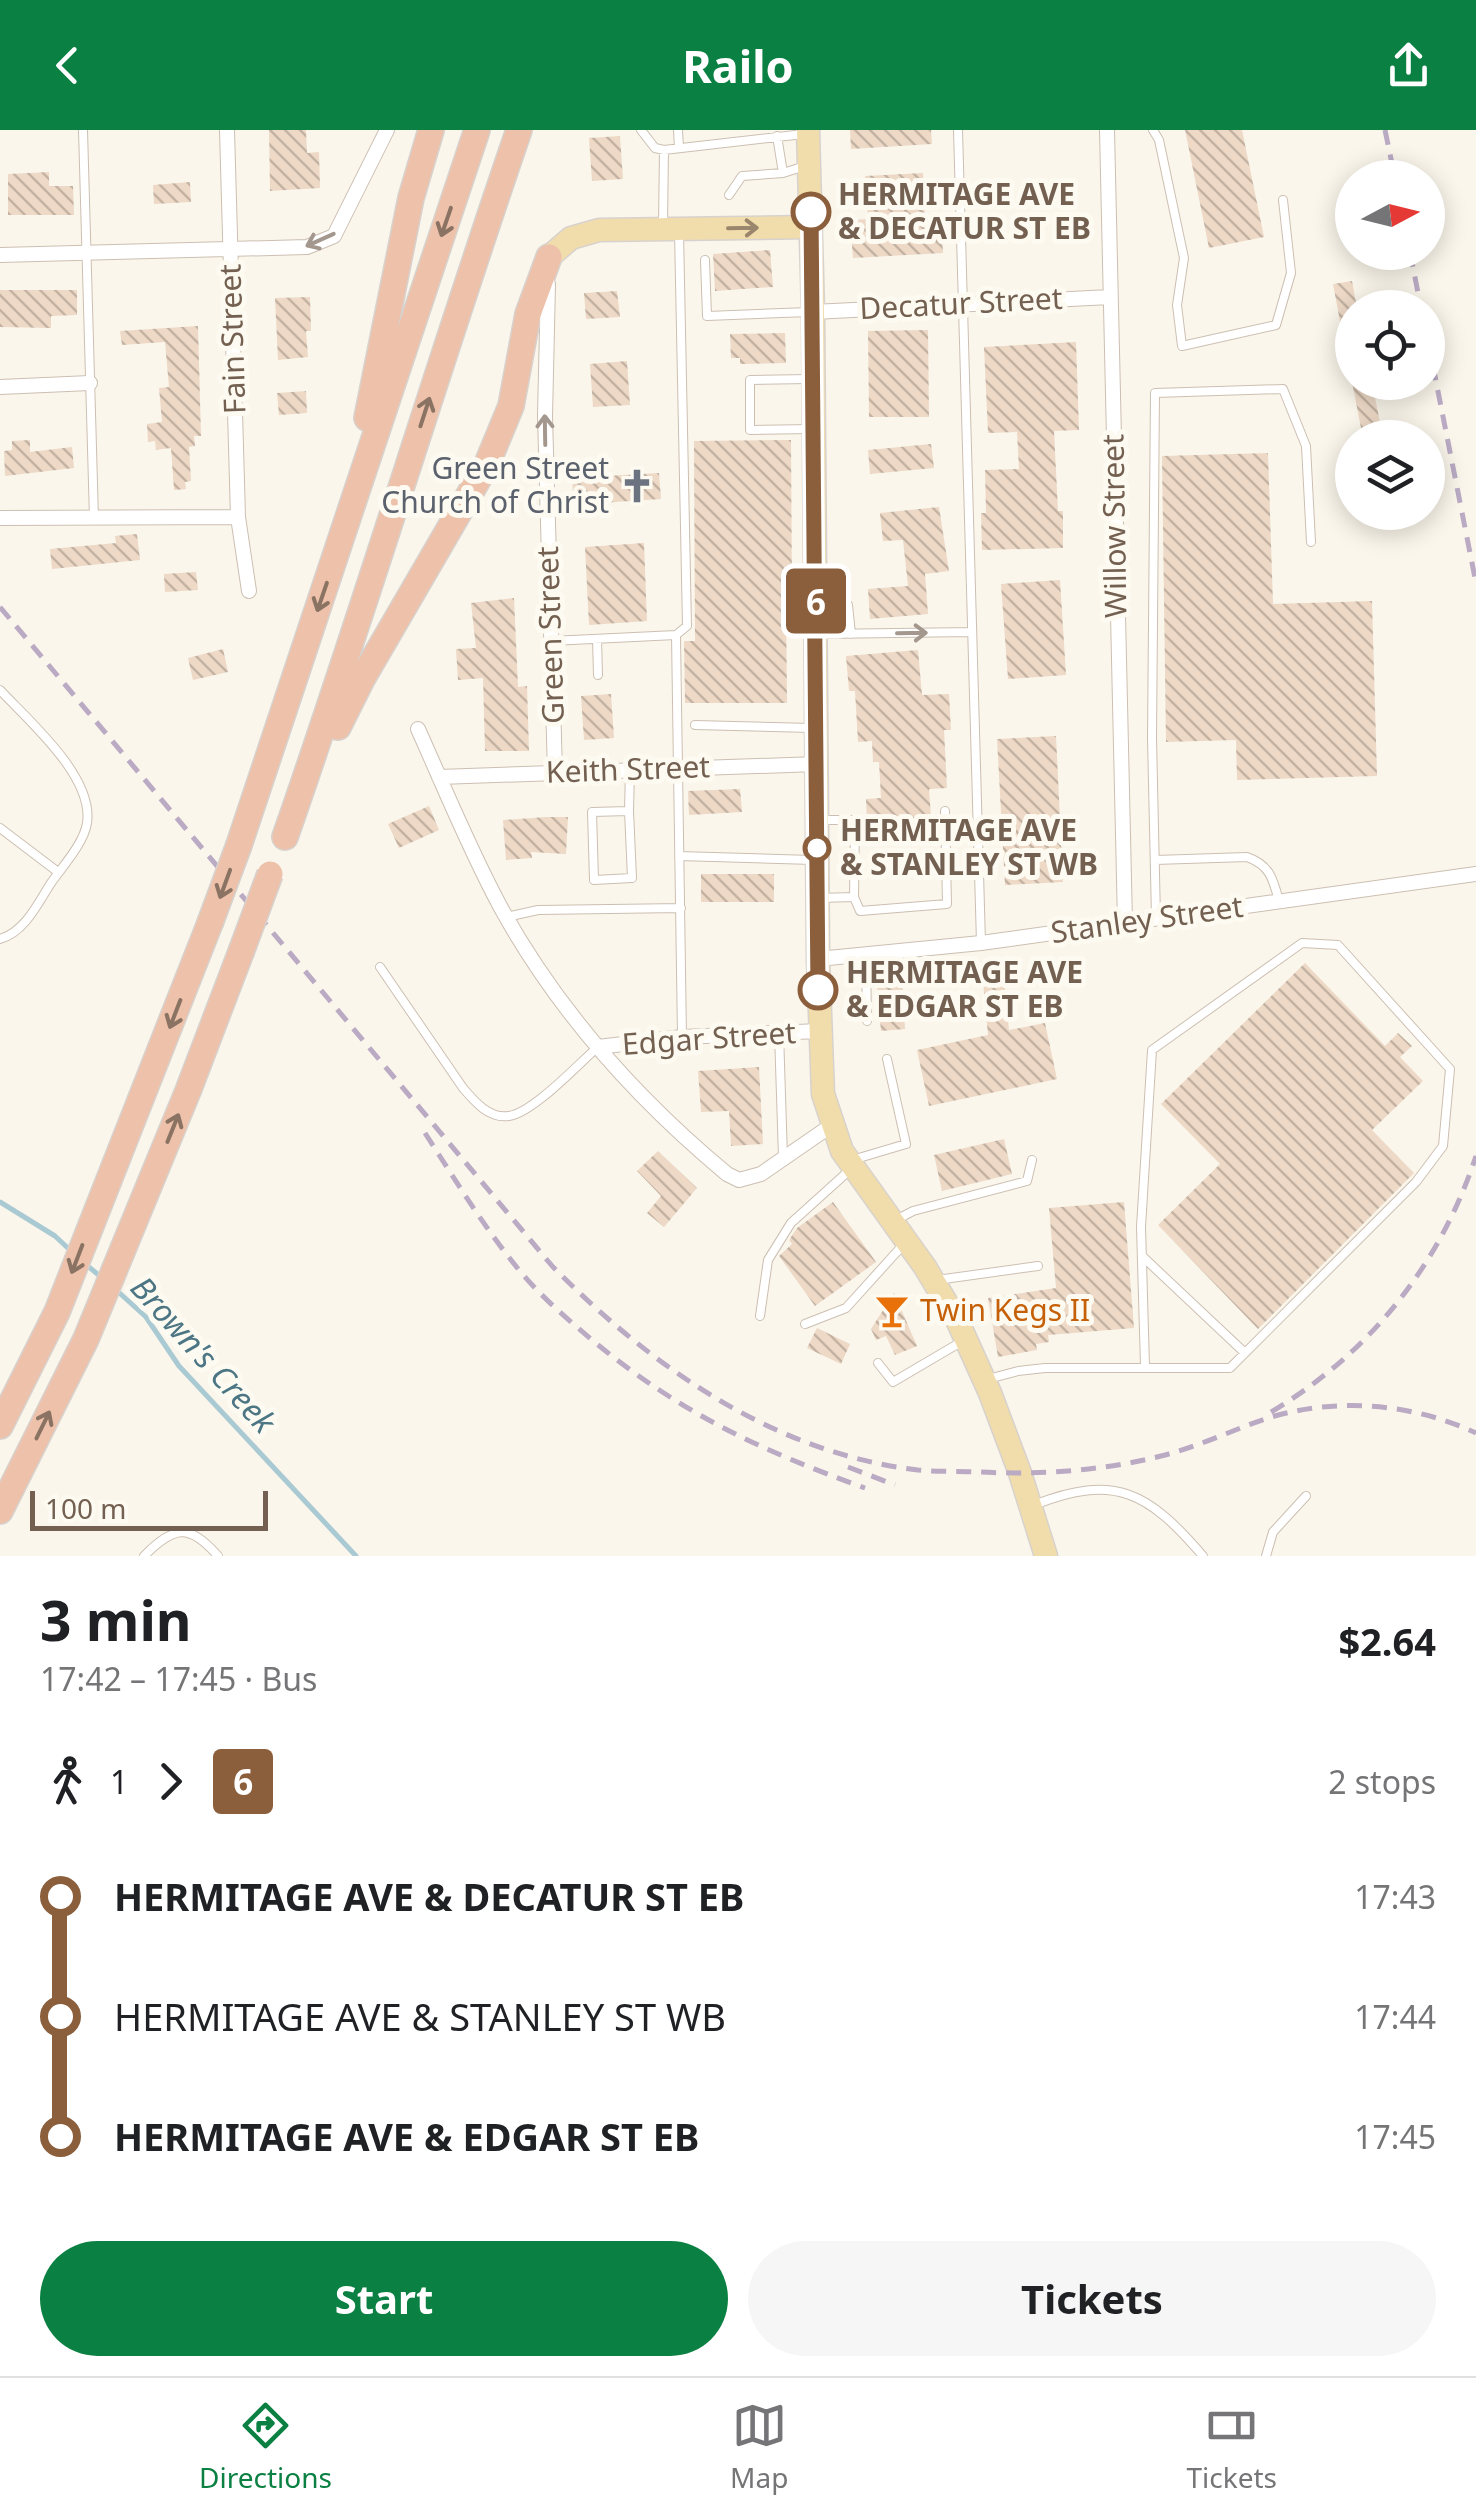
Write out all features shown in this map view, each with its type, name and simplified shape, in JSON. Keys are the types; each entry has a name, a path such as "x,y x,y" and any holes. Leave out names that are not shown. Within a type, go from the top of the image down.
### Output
{"highway":[{"path":"342,537 411,198 431,130"},
{"path":"0,1426 57,1312 239,845 478,130"},
{"path":"0,1511 86,1338 285,837 357,633 519,130"},
{"path":"285,837 362,679 487,464 511,406 528,314 550,257"}],"main road":[{"path":"808,132 819,1031 824,1094 832,1125 850,1164 933,1281 965,1339 1020,1474 1046,1556"},
{"path":"550,257 565,242 585,232 811,227"}],"street":[{"name":"Fain Street","path":"226,130 238,517 248,592"},
{"path":"0,255 307,246 334,236 387,130"},
{"name":"Willow Street","path":"1107,130 1125,923"},
{"name":"Green Street","path":"550,257 544,416 555,773"},
{"name":"Decatur Street","path":"813,312 1110,297"},
{"path":"0,387 90,383"},
{"path":"0,518 238,517"},
{"path":"418,728 506,917 598,1047 654,1110 727,1174 748,1180 832,1125"},
{"name":"Keith Street","path":"439,777 817,764"},
{"name":"Stanley Street","path":"818,959 981,943 1476,874"},
{"name":"Edgar Street","path":"598,1047 682,1037 819,1031"}],"lane":[{"path":"83,130 94,518"},
{"path":"641,130 646,139 664,150 808,132"},
{"path":"678,130 679,148"},
{"path":"958,130 981,943"},
{"path":"1154,130 1184,258 1177,304 1182,346 1276,325 1291,274 1283,200"},
{"path":"777,136 784,173"},
{"path":"551,641 676,635 687,626 671,229 664,150"},
{"path":"729,195 742,176 784,173 809,166"},
{"path":"705,260 708,316 813,312"},
{"path":"814,378 750,380 750,430 814,429"},
{"path":"1156,918 1155,393 1283,389 1306,446 1311,542"},
{"path":"816,604 848,605 852,634"},
{"path":"816,634 972,632"},
{"path":"676,635 682,1037"},
{"path":"597,638 598,675"},
{"path":"0,690 79,780 87,804 86,827 58,872 22,926 0,940"},
{"path":"695,725 817,728"},
{"path":"629,811 592,812 594,880 632,878 630,770"},
{"path":"817,820 855,820 854,897 860,911 948,904 945,811"},
{"path":"0,828 58,872"},
{"path":"678,856 817,860"},
{"path":"1155,860 1247,857 1261,862 1272,873 1280,901"},
{"path":"817,898 854,897"},
{"path":"506,917 538,910 680,908"},
{"path":"984,1380 1045,1368 1230,1368 1416,1182 1443,1146 1450,1069 1338,944 1302,943 1152,1050 1142,1256 1145,1366"},
{"path":"866,954 866,1021"},
{"path":"380,967 462,1088 475,1103 498,1116 521,1112 598,1047"},
{"path":"779,1033 783,1159"},
{"path":"760,1316 768,1260 791,1223 850,1164 906,1144 887,1058"},
{"path":"892,1222 913,1212 1027,1181 1032,1160"},
{"path":"804,1324 846,1308 906,1242"},
{"path":"1142,1256 1245,1354"},
{"path":"933,1281 1038,1266"},
{"path":"878,1363 892,1382 965,1339"},
{"path":"1030,1506 1077,1490 1116,1490 1147,1502 1202,1556"},
{"path":"1266,1556 1274,1532 1306,1496"},
{"path":"144,1556 166,1534 180,1531 202,1538 218,1556"}],"building":[{"path":"269,130 306,130 307,153 319,152 320,188 270,191"},
{"path":"850,130 931,130 932,144 851,149"},
{"path":"1185,130 1242,130 1264,237 1209,248"},
{"path":"620,136 623,179 592,181 589,138"},
{"path":"49,172 49,186 73,186 74,215 8,215 8,174"},
{"path":"923,173 925,217 941,217 943,253 853,258 850,220 868,219 865,176"},
{"path":"190,182 191,202 154,204 153,185"},
{"path":"770,250 773,287 715,291 713,254"},
{"path":"1352,281 1354,290 1335,290 1335,295 1333,284"},
{"path":"0,290 77,290 77,315 51,316 51,328 0,327"},
{"path":"617,291 620,317 586,319 584,293"},
{"path":"310,297 308,357 278,360 275,298"},
{"path":"198,326 201,436 194,436 195,446 189,447 191,481 185,482 186,489 174,490 171,448 156,450 155,441 148,442 147,424 162,422 159,388 169,387 165,342 122,345 120,331"},
{"path":"928,330 929,417 869,417 868,331"},
{"path":"785,333 786,363 740,364 740,358 731,358 730,334"},
{"path":"1076,342 1079,430 1054,431 1063,548 982,550 985,470 1019,469 1017,432 988,433 984,347"},
{"path":"627,361 630,405 593,407 590,364"},
{"path":"306,391 307,413 279,415 277,393"},
{"path":"1356,400 1376,400 1379,420 1359,420"},
{"path":"30,440 30,452 72,447 74,468 5,476 4,451 12,450 12,441"},
{"path":"791,440 792,598 786,598 787,703 685,703 684,641 695,641 694,441"},
{"path":"931,444 934,468 870,474 868,450"},
{"path":"1268,453 1273,604 1372,601 1377,776 1237,780 1236,740 1166,742 1162,456"},
{"path":"659,473 661,499 585,504 586,508 574,509 572,478"},
{"path":"939,507 949,571 925,574 928,614 870,619 868,589 908,586 903,540 883,541 880,513"},
{"path":"137,534 140,560 52,569 50,549 116,543 115,536"},
{"path":"644,543 647,621 589,625 585,547"},
{"path":"196,572 198,590 165,592 164,574"},
{"path":"1060,580 1066,675 1008,679 1001,584"},
{"path":"514,598 518,687 527,686 529,751 485,751 483,678 458,680 456,649 476,648 471,603"},
{"path":"223,649 228,672 193,680 188,658"},
{"path":"918,650 922,695 949,694 951,730 944,730 947,788 929,789 931,817 867,821 866,799 881,798 879,762 873,762 872,741 858,742 855,691 849,691 846,656"},
{"path":"611,694 614,738 584,740 581,696"},
{"path":"1056,736 1063,882 1005,885 997,739"},
{"path":"740,789 742,812 689,815 688,791"},
{"path":"429,806 439,830 399,848 388,824"},
{"path":"568,817 566,854 531,852 532,858 506,860 503,820"},
{"path":"701,874 774,874 774,902 701,902"},
{"path":"1002,959 1009,1030 1045,1023 1057,1079 929,1106 917,1050 988,1035 981,961"},
{"path":"1305,963 1385,1046 1398,1033 1412,1046 1400,1057 1423,1081 1372,1130 1414,1173 1258,1329 1158,1225 1220,1164 1161,1104"},
{"path":"902,983 905,1029 881,1031 877,985"},
{"path":"759,1067 763,1144 731,1146 729,1111 701,1112 698,1071"},
{"path":"1004,1139 1012,1174 942,1191 934,1155"},
{"path":"658,1151 697,1188 664,1227 647,1213 661,1196 637,1171"},
{"path":"833,1202 876,1262 815,1306 779,1256 792,1244 789,1240 797,1228"},
{"path":"1124,1202 1134,1328 1048,1335 1049,1342 1036,1344 1037,1350 998,1357 988,1298 1056,1288 1049,1208"},
{"name":"Twin Kegs II","path":"894,1293 917,1346 895,1355 886,1336 876,1340 871,1329"},
{"path":"817,1328 850,1344 841,1364 807,1348"}],"waterway":[{"name":"Brown's Creek","path":"0,1202 55,1236 71,1251"},
{"name":"Brown's Creek","path":"83,1262 101,1277"},
{"name":"Brown's Creek","path":"114,1288 146,1317 179,1366 356,1556"}],"railway":[{"path":"1385,130 1391,160"},
{"path":"1414,270 1417,290"},
{"path":"1440,400 1476,583"},
{"path":"0,607 553,1267 632,1339 719,1400 814,1445 865,1461 933,1471 1048,1472 1116,1465 1175,1452 1268,1418 1320,1407 1400,1410 1476,1433"},
{"path":"425,1133 515,1265 592,1340 656,1388 721,1427 865,1488"},
{"path":"1271,1412 1340,1362 1397,1303 1443,1234 1476,1156"},
{"path":"848,1467 895,1485"}],"bus line":[{"name":"6","path":"811,212 818,990"}],"place":[{"name":"HERMITAGE AVE & DECATUR ST EB","path":"811,212"},
{"name":"Green Street Church of Christ","path":"637,486"},
{"name":"HERMITAGE AVE & STANLEY ST WB","path":"817,848"},
{"name":"HERMITAGE AVE & EDGAR ST EB","path":"818,990"},
{"name":"Twin Kegs II","path":"892,1311"}]}
